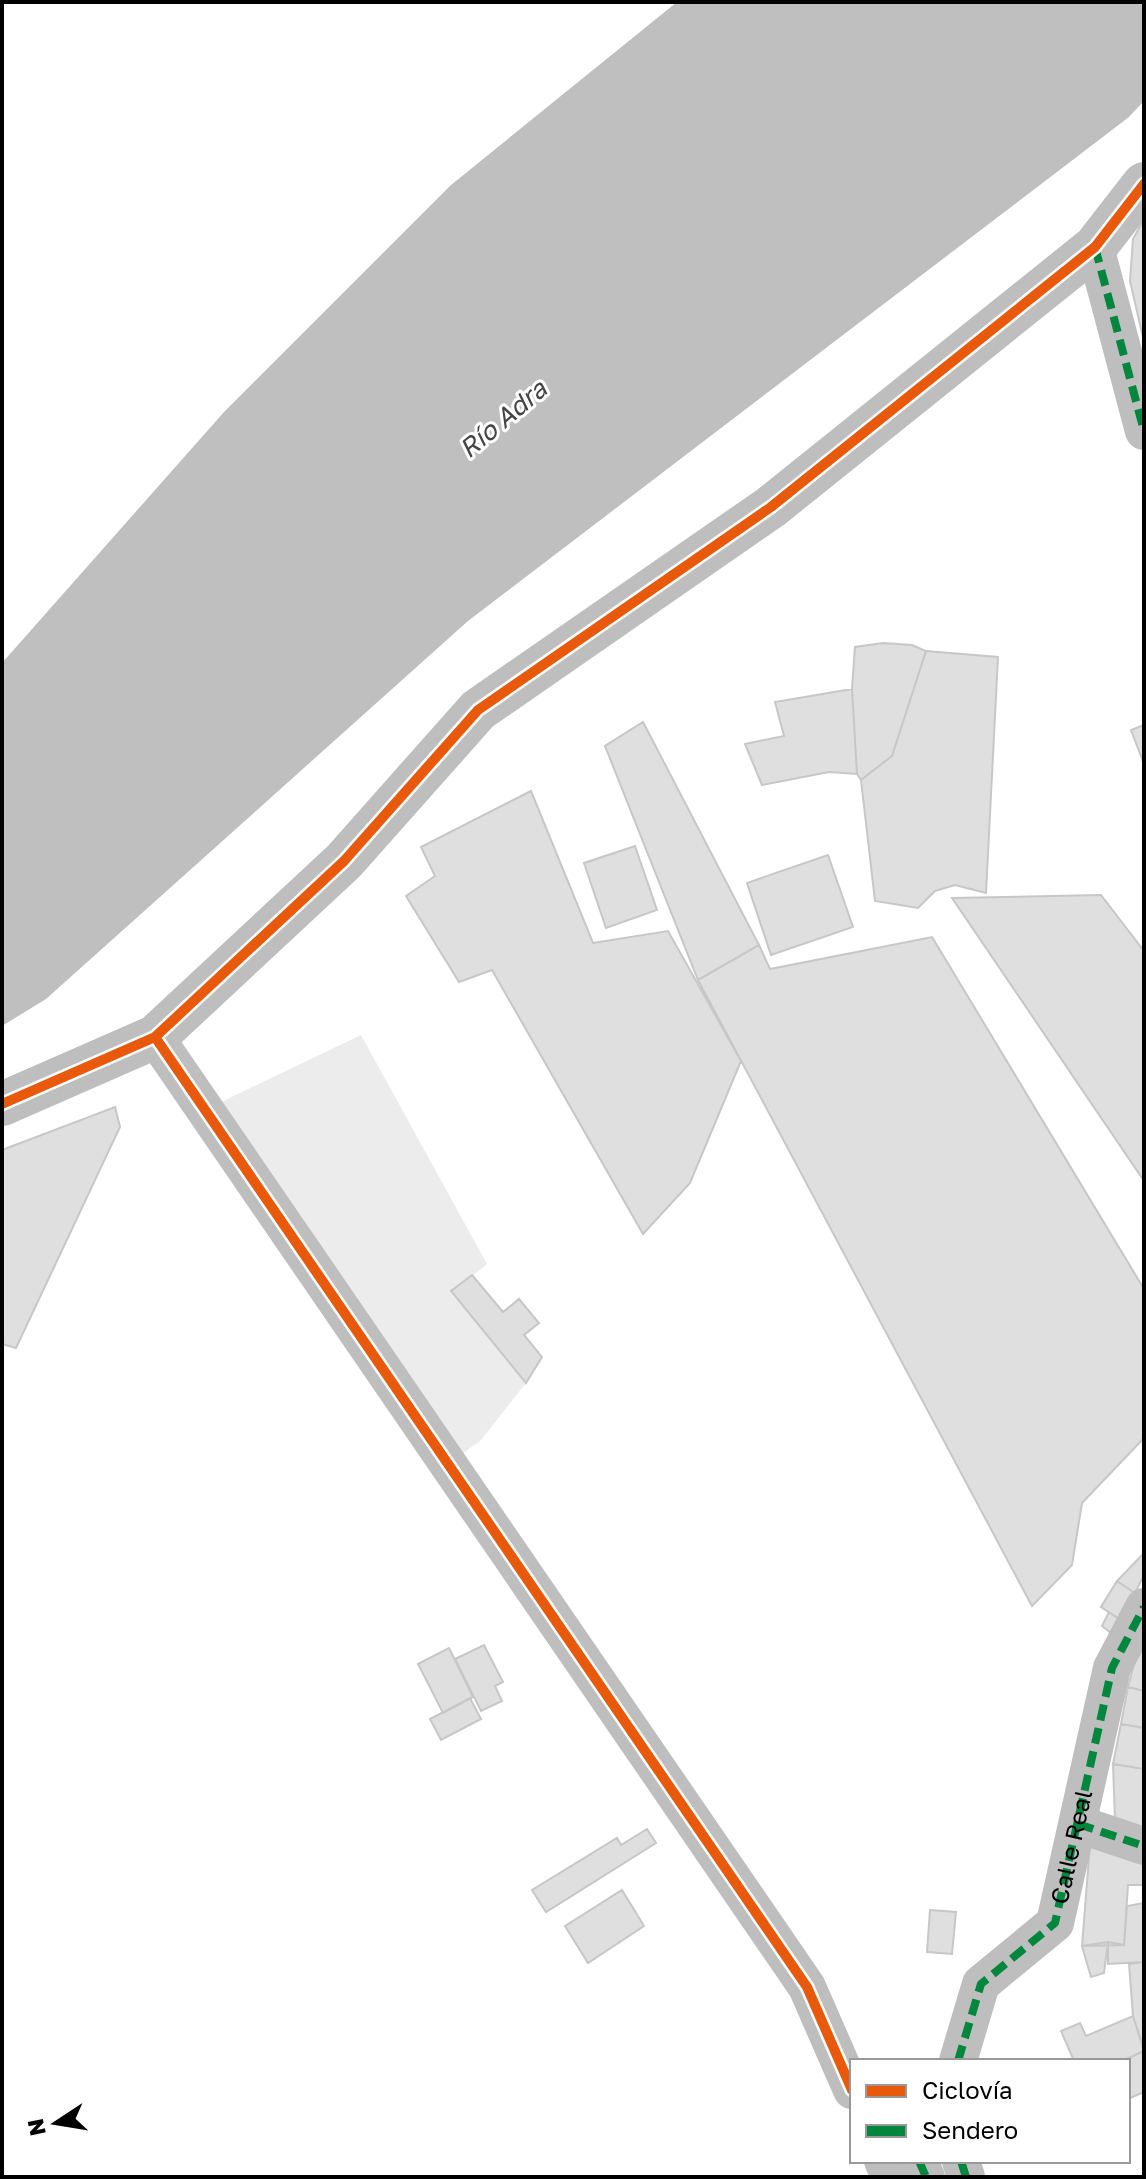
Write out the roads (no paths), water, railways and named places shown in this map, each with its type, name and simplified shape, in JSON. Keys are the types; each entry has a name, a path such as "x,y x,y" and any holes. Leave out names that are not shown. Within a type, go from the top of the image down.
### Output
{"street":[{"path":"2,1104 155,1037 344,861 478,710 771,507 1095,247 1144,184"},
{"path":"1095,247 1144,431"},
{"path":"155,1037 807,1987 850,2085"},
{"name":"Calle Real","path":"959,2059 981,1984 1055,1923 1112,1668 1144,1607"},
{"path":"1078,1824 1144,1846"}],"water":[{"name":"Río Adra","path":"677,2 1144,2 1144,101 1129,117 468,621 46,999 2,1026 2,663 224,412 451,185"}]}
